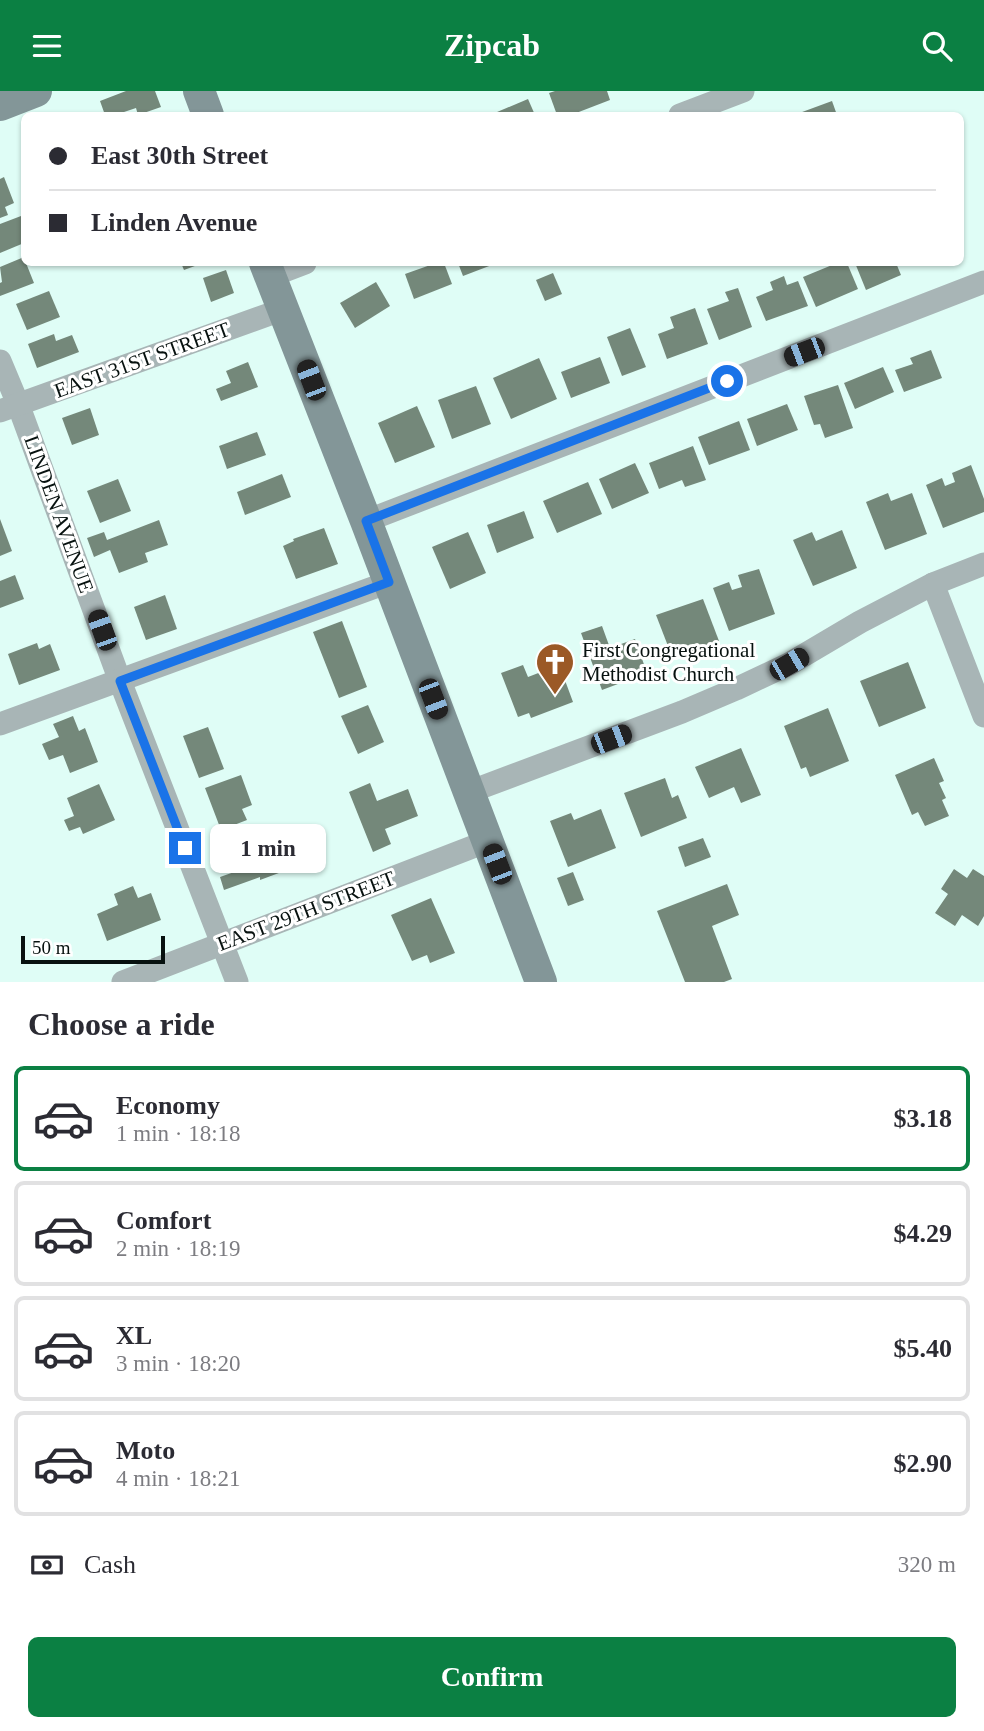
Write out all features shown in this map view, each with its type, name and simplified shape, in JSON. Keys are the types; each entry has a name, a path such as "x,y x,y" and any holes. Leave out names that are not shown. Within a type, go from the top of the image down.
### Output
{"main road":[{"path":"0,105 36,91"},
{"path":"199,91 207,112"},
{"path":"268,269 541,982"}],"street":[{"path":"688,112 743,91"},
{"path":"268,269 286,266"},
{"path":"366,521 984,282"},
{"name":"EAST 31ST STREET","path":"9,407 284,309"},
{"name":"LINDEN AVENUE","path":"0,361 9,407 120,681 237,982"},
{"path":"468,792 736,689 789,664 860,622 933,584 984,564"},
{"path":"0,724 389,582"},
{"path":"933,584 984,716"},
{"name":"EAST 29TH STREET","path":"123,982 488,841"}],"building":[{"path":"126,91 155,91 161,107 147,112 137,112 136,108 124,112 104,112 100,101"},
{"path":"607,91 610,100 579,112 556,112 549,93"},
{"path":"528,99 534,112 497,112"},
{"path":"832,101 836,112 802,112"},
{"path":"4,177 14,203 5,207 8,215 0,218 0,179"},
{"path":"21,216 21,244 0,253 0,224"},
{"path":"21,258 21,266 27,266 34,283 0,296 0,267"},
{"path":"428,266 445,266 452,284 414,299 405,274"},
{"path":"459,266 489,266 463,276"},
{"path":"830,266 848,266 858,289 816,307 803,277"},
{"path":"856,266 897,266 901,275 866,290"},
{"path":"226,270 234,293 211,302 203,278"},
{"path":"553,273 562,294 545,301 536,280"},
{"path":"784,276 787,285 798,281 808,306 766,321 756,297 773,290 770,282"},
{"path":"376,282 390,306 355,328 340,303"},
{"path":"738,288 752,327 719,340 707,309 729,301 725,292"},
{"path":"49,291 60,317 27,330 16,304"},
{"path":"695,308 708,344 667,359 658,334 674,328 670,317"},
{"path":"630,328 646,367 622,376 607,337"},
{"path":"54,334 56,341 72,335 79,352 37,368 28,344"},
{"path":"931,350 942,378 904,392 895,370 913,364 910,358"},
{"path":"600,357 610,383 571,398 561,372"},
{"path":"539,358 557,399 511,419 493,378"},
{"path":"248,362 258,387 221,401 216,389 231,383 226,371"},
{"path":"883,367 894,392 855,409 844,383"},
{"path":"838,385 853,428 825,438 820,424 814,425 804,396"},
{"path":"476,386 491,424 452,439 438,400"},
{"path":"787,404 798,430 757,446 747,419"},
{"path":"417,406 435,447 395,463 378,423"},
{"path":"90,408 99,435 72,445 62,418"},
{"path":"739,421 750,450 709,465 698,437"},
{"path":"257,432 266,455 227,469 219,446"},
{"path":"693,446 706,480 685,487 682,480 659,489 649,463"},
{"path":"635,463 649,493 612,509 599,479"},
{"path":"971,465 984,499 984,512 943,528 926,485 942,478 945,486 955,482 952,473"},
{"path":"282,474 291,497 245,515 237,492"},
{"path":"118,479 131,511 100,523 87,491"},
{"path":"588,482 602,514 557,533 543,501"},
{"path":"888,493 891,501 912,493 927,534 885,550 866,502"},
{"path":"524,511 534,538 497,553 487,525"},
{"path":"0,519 12,551 0,556"},
{"path":"159,520 168,545 145,553 148,562 119,573 110,550 94,557 87,538 104,532 107,540"},
{"path":"324,528 338,564 296,579 283,546 294,541 293,539"},
{"path":"842,530 857,568 813,586 793,540 812,532 816,541"},
{"path":"468,532 486,573 450,589 432,547"},
{"path":"759,569 775,614 729,631 713,588 729,582 732,590 742,587 738,575"},
{"path":"15,575 24,599 0,608 0,581"},
{"path":"165,595 177,629 146,640 134,607"},
{"path":"703,599 719,641 673,659 656,615"},
{"path":"342,621 367,687 339,698 313,632"},
{"path":"602,626 610,648 635,639 647,673 602,690 581,633"},
{"path":"37,643 39,649 50,644 60,670 19,685 8,654"},
{"path":"556,656 573,702 531,718 529,713 518,717 501,673 523,665 528,677 541,672 538,662"},
{"path":"908,662 926,708 879,727 860,681"},
{"path":"368,705 384,742 358,754 341,716"},
{"path":"828,708 849,761 810,777 806,767 801,769 784,726"},
{"path":"73,716 79,731 85,728 98,762 70,773 63,755 49,760 42,744 59,737 53,724"},
{"path":"208,727 224,769 199,778 183,736"},
{"path":"741,748 761,795 741,803 734,787 709,798 695,767"},
{"path":"934,758 944,781 939,783 946,798 942,800 949,816 925,826 918,812 912,815 895,775"},
{"path":"241,775 252,805 242,809 247,820 221,830 205,788"},
{"path":"665,778 672,798 678,795 687,818 641,837 624,793"},
{"path":"370,783 377,801 408,789 418,816 385,829 391,844 373,852 349,792"},
{"path":"99,784 115,820 83,834 80,827 69,831 64,820 74,816 67,798"},
{"path":"601,809 616,848 568,867 550,821 571,813 574,820"},
{"path":"258,838 262,847 285,839 295,867 224,890 220,877 237,871 233,860 250,854 247,843"},
{"path":"703,838 711,857 685,867 678,847"},
{"path":"954,869 967,878 973,869 984,876 984,916 978,926 962,915 955,926 935,913 948,894 941,889"},
{"path":"573,872 584,900 568,906 557,878"},
{"path":"727,884 739,915 712,926 732,979 724,982 685,982 657,911"},
{"path":"133,886 138,898 151,893 161,920 107,941 97,914 118,905 114,894"},
{"path":"431,898 455,953 430,963 427,955 412,961 391,915"}],"place":[{"name":"First Congregational Methodist Church","path":"555,696"}],"route":[{"path":"185,848 120,681 389,582 366,521 727,381"}]}
